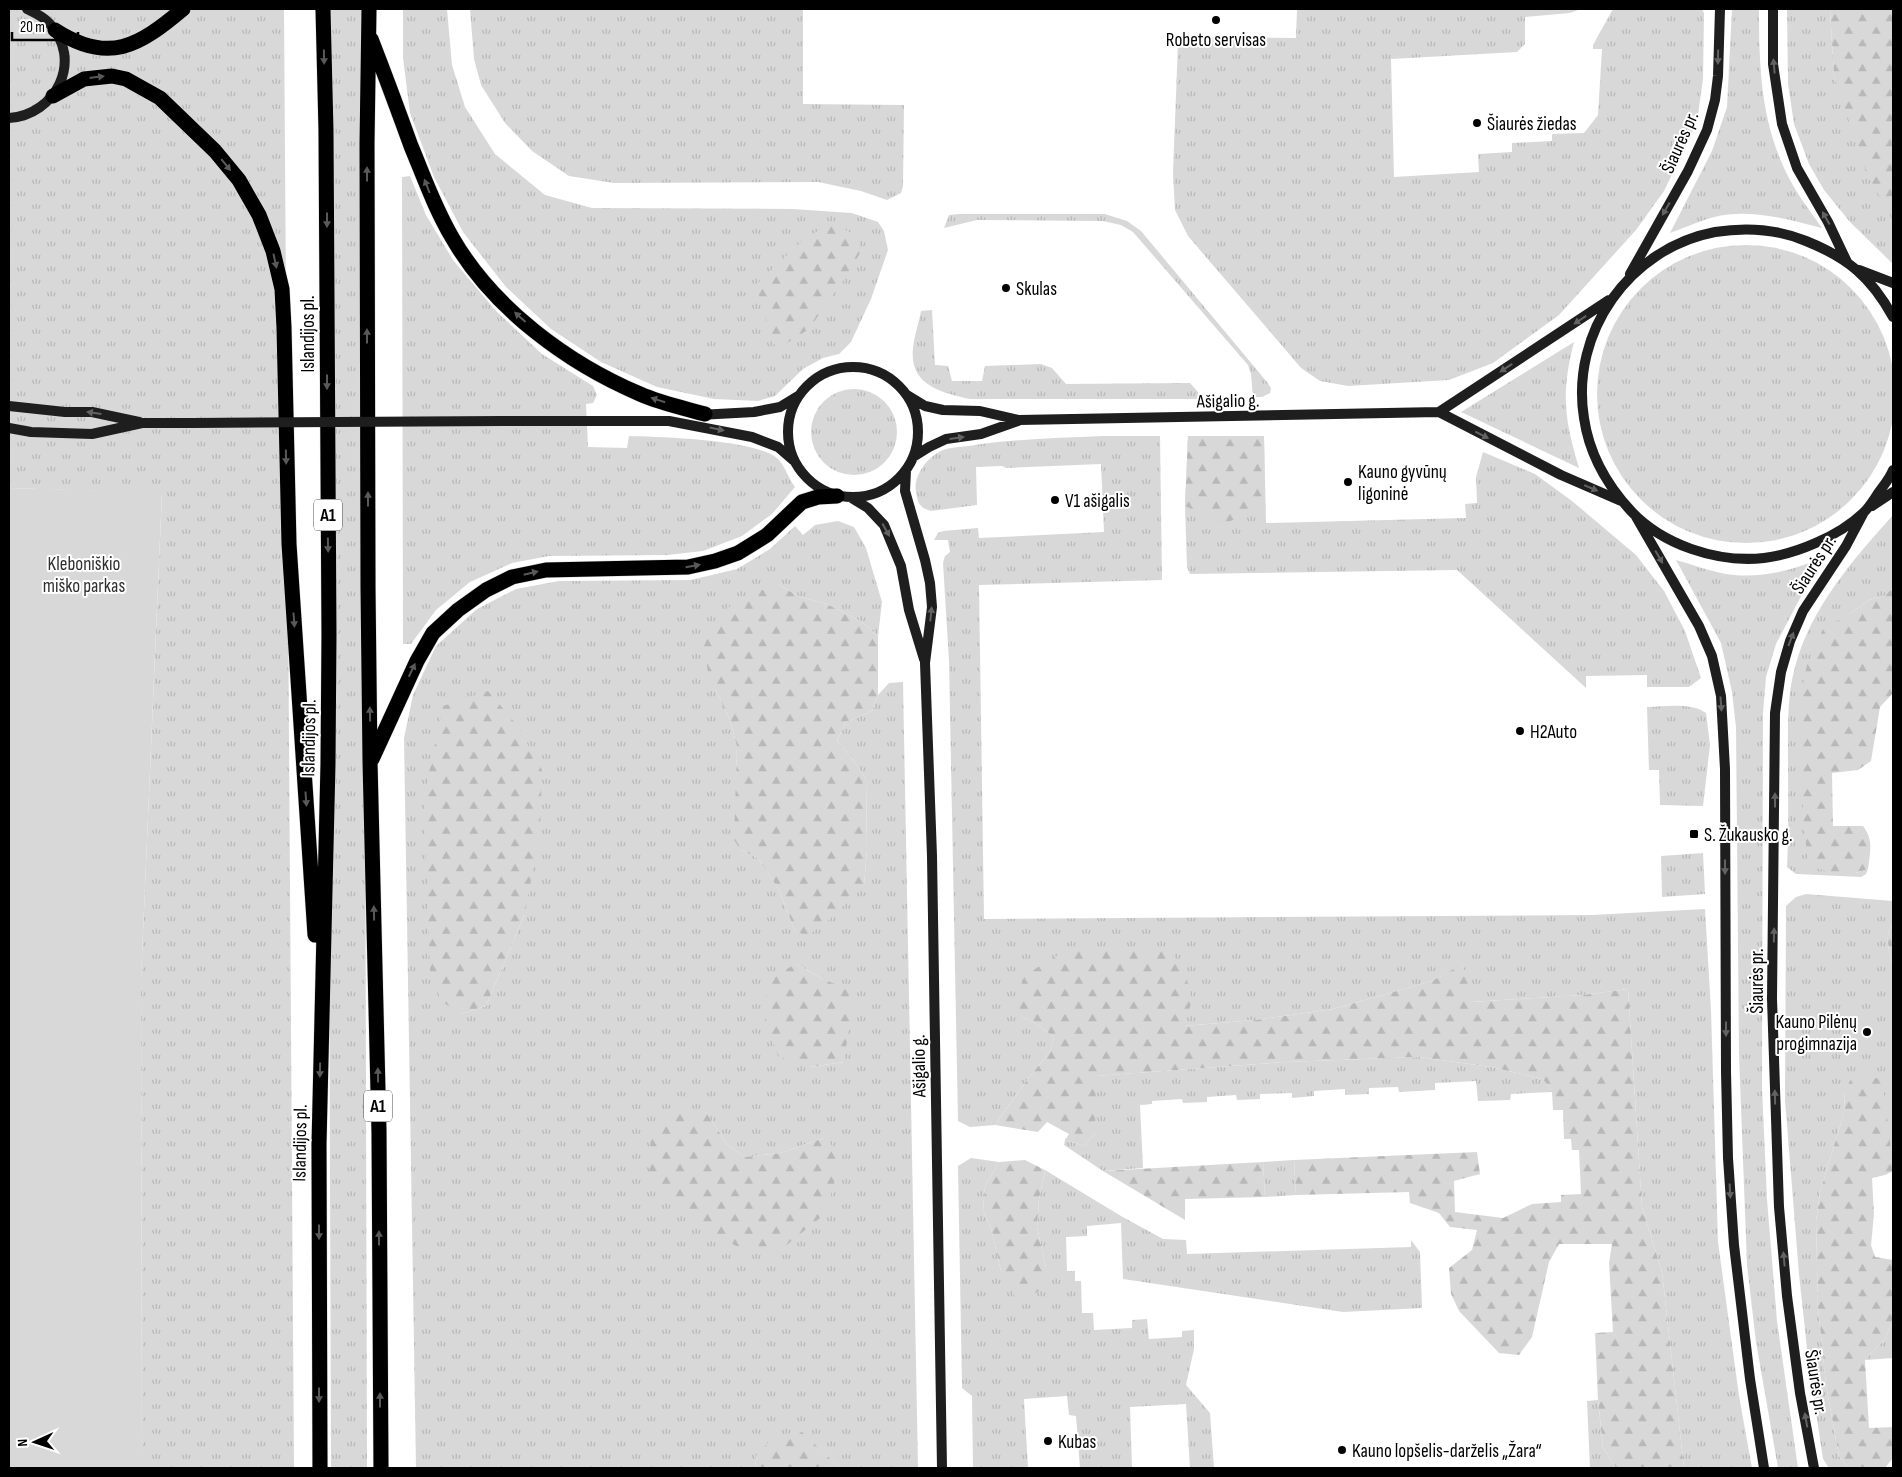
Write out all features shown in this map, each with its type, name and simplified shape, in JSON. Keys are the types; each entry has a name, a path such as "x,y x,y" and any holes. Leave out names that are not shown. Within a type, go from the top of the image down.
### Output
{"highway":[{"path":"55,30 71,41 84,46 112,49 144,38 160,28 183,9"},
{"name":"Islandijos pl.","path":"320,1468 319,1144 329,654 326,149 323,9"},
{"name":"A1","path":"369,9 367,143 370,762 379,1132 381,1468"},
{"path":"368,32 430,195 453,240 483,281 519,317 558,349 600,375 642,395 705,414"},
{"path":"53,96 84,79 112,76 126,79 160,98 215,151 239,180 259,215 273,252 282,289 289,544 321,1021"},
{"path":"370,762 416,661 433,633 458,610 486,590 512,578 546,570 688,567 715,561 738,553 767,535 802,502 818,496 843,496"}],"main road":[{"path":"9,118 25,116 41,108 53,96 62,81 65,64 63,46 55,30 40,16 27,9"},
{"name":"Šiaurės pr.","path":"1628,277 1688,171 1707,130 1715,100 1718,76 1720,9"},
{"path":"1773,9 1773,64 1782,124 1797,168 1828,222 1847,262"},
{"path":"1893,317 1881,295 1857,269 1822,247 1793,235 1763,229 1732,229 1702,235 1654,256 1628,277 1612,298 1596,325 1586,355 1582,386 1583,417 1591,448 1604,476 1622,502 1657,532 1681,545 1707,554 1735,558 1763,558 1790,553 1816,543 1893,492"},
{"path":"1857,269 1893,283"},
{"path":"1439,412 1612,298"},
{"path":"9,406 47,411 92,412 142,423 668,421 705,414 754,412 780,407 798,395 812,381 830,370 858,366 874,369 898,384 907,395 915,410 918,442 913,458 906,470 896,482 867,496 843,496 818,487 804,476 794,460 788,444 787,428 791,411 798,395"},
{"name":"Ašigalio g.","path":"907,395 925,406 943,410 980,411 1019,420 1439,412 1561,475 1622,502"},
{"name":"Ašigalio g.","path":"913,458 929,447 946,440 981,434 1019,420"},
{"path":"668,421 752,437 778,447 794,460"},
{"path":"9,428 31,432 92,434 142,423"},
{"name":"Ašigalio g.","path":"906,470 905,491 930,583 932,607 925,663 932,866 942,1468"},
{"name":"Šiaurės pr.","path":"1814,1468 1800,1392 1788,1306 1779,1207 1772,999 1775,713 1781,672 1790,641 1803,611 1846,546 1865,511 1893,470"},
{"name":"Ašigalio g.","path":"843,496 868,508 884,525 894,545 906,588 909,610 925,663"},
{"name":"Šiaurės pr.","path":"1635,515 1699,626 1712,656 1721,696 1725,769 1726,1072 1729,1168 1736,1264 1750,1379 1764,1468"}],"green space":[{"path":"9,9 284,9 294,1468 142,1468 141,979 162,493 9,488"},
{"path":"326,9 363,9 367,1468 331,1468"},
{"path":"403,9 447,9 452,65 465,107 495,154 545,195 592,208 793,209 852,213 878,222 884,231 888,250 871,299 851,342 839,354 823,358 803,369 775,396 758,401 714,399 657,387 601,362 551,329 506,287 463,232 434,177 410,113 403,58"},
{"path":"470,9 803,9 803,104 904,105 903,186 901,193 887,200 861,191 818,182 614,183 569,176 532,151 505,123 481,85 474,59"},
{"path":"1297,9 1581,9 1570,13 1525,17 1525,44 1517,52 1391,59 1394,177 1479,172 1478,154 1512,152 1512,143 1552,141 1552,134 1584,133 1598,115 1602,49 1593,49 1593,45 1613,9 1702,9 1704,13 1703,79 1697,122 1664,191 1636,230 1559,315 1493,363 1449,380 1348,386 1320,381 1301,368 1188,236 1175,210 1173,173 1178,43 1191,43 1194,37 1296,38"},
{"path":"1732,9 1759,9 1761,75 1767,118 1773,139 1790,180 1822,228 1768,216 1741,214 1714,217 1670,233 1712,151 1727,107"},
{"path":"1787,9 1830,9 1834,76 1893,221 1893,264 1850,222 1824,190 1809,164 1794,124 1788,84"},
{"path":"1830,9 1893,9 1893,221 1866,172 1834,76"},
{"path":"410,176 426,215 453,260 496,311 542,354 593,386 597,395 593,403 586,404 588,447 627,448 629,436 643,436 731,443 768,453 779,460 795,487 772,514 742,536 703,551 667,555 549,556 512,563 470,582 436,610 411,644 403,644 402,177"},
{"path":"1105,214 1127,221 1141,231 1267,382 1271,388 1270,393 1262,397 1253,397 1251,374 1248,365 1133,232 1121,225 1103,221 977,220 944,228 949,215"},
{"path":"831,223 858,236 860,253 809,329 781,347 773,344 757,284 803,240"},
{"path":"1731,245 1761,245 1789,251 1816,262 1841,278 1862,299 1878,324 1889,351 1895,379 1893,423 1878,464 1862,489 1841,510 1816,526 1789,537 1761,543 1731,543 1703,537 1676,526 1651,510 1630,489 1614,464 1603,437 1597,409 1597,379 1603,351 1614,324 1630,299 1651,278 1676,262 1703,251"},
{"path":"932,310 935,365 948,366 952,381 982,381 985,366 1041,364 1052,368 1066,384 1190,383 1198,392 1198,399 970,399 949,394 922,379 916,371 913,361 913,349 921,311"},
{"path":"1574,342 1567,376 1566,405 1567,420 1579,468 1461,412"},
{"path":"854,389 870,392 878,396 890,408 894,416 897,432 894,448 890,456 878,468 870,472 854,475 838,472 830,468 818,456 814,448 811,432 814,416 818,408 830,396 838,392"},
{"path":"1103,436 1160,436 1162,580 979,585 984,919 1592,915 1705,909 1711,1010 1718,1242 1739,1396 1752,1468 1684,1468 1662,1272 1642,1207 1628,989 1583,995 1471,1002 1463,965 1432,981 1333,1009 1255,1020 1184,1026 1021,1017 1034,1022 1054,1037 1049,1053 1026,1081 995,1125 970,1127 958,1121 949,661 943,563 945,556 950,552 948,540 934,540 938,533 943,531 978,528 979,538 1104,532 1101,464 1006,468 1002,466 976,467 977,505 931,511 922,507 919,502 916,492 916,480 921,469 934,455 950,448 1019,440"},
{"path":"1188,436 1264,436 1266,523 1466,518 1465,504 1477,503 1476,477 1483,452 1535,474 1572,501 1636,555 1664,591 1685,631 1701,678 1689,687 1647,687 1647,675 1586,676 1586,688 1457,570 1190,574 1187,567 1185,506"},
{"path":"1188,436 1264,436 1265,511 1223,523 1185,506"},
{"name":"Kleboniškio miško parkas","path":"9,488 162,492 141,979 142,1468 9,1468"},
{"path":"1893,515 1893,588 1884,596 1869,600 1851,613 1804,831 1855,873 1868,869 1866,874 1861,877 1796,874 1787,867 1788,712 1795,667 1811,624 1822,604 1863,549"},
{"path":"838,521 854,527 866,548 882,602 878,636 862,622 827,604 800,597 779,585 715,689 730,720 737,747 736,785 741,850 758,858 779,890 795,931 864,885 867,849 866,779 837,741 846,722 872,711 878,695 889,683 903,682 918,1468 840,1468 801,1432 757,1454 755,1468 416,1468 404,738 413,695 436,646 477,609 516,589 559,581 691,580 737,569 770,549 795,526 803,535 815,525","holes":["525,913 486,1006 461,1014","796,964 823,979 844,1062 810,1067","706,1112 727,1144 744,1157 780,1153 824,1138 687,1219"]},
{"path":"1821,558 1776,644 1766,677 1763,713 1762,1088 1767,1199 1777,1321 1798,1468 1778,1468 1756,1342 1747,1265 1739,1055 1736,727 1732,692 1721,643 1676,560 1721,573 1747,576 1785,571"},
{"path":"779,585 800,597 827,604 862,622 878,636 878,695 872,711 846,722 837,741 866,779 867,849 864,885 829,920 807,936 795,931 779,890 758,858 741,850 734,840 737,747 730,720 715,689 702,651 717,615 749,594"},
{"path":"1893,588 1893,693 1880,707 1871,761 1858,770 1832,773 1833,826 1863,826 1870,841 1868,869 1855,873 1829,872 1816,868 1808,858 1804,831 1801,760 1802,689 1807,665 1823,629 1869,600 1884,596"},
{"path":"488,691 517,725 542,770 540,832 525,913 486,1006 461,1014 441,1001 430,970 424,796 443,706"},
{"path":"1685,706 1693,707 1706,713 1710,745 1703,806 1660,805 1659,770 1649,770 1647,707"},
{"path":"1703,853 1705,894 1662,897 1661,856"},
{"path":"1806,894 1893,901 1893,924 1888,934 1888,939 1893,967 1893,1169 1891,1160 1845,1090 1844,1113 1820,1192 1816,1222 1818,1307 1826,1385 1839,1456 1848,1468 1829,1468 1823,1459 1809,1367 1799,1274 1785,1100 1786,906 1796,897"},
{"path":"1893,924 1893,967 1889,951 1888,934"},
{"path":"1166,948 1184,968 1192,1000 1184,1026 1255,1020 1333,1009 1432,981 1463,964 1472,1002 1583,995 1628,989 1642,1207 1662,1272 1684,1468 1616,1468 1603,1447 1598,1400 1595,1333 1613,1332 1609,1263 1612,1244 1559,1244 1549,1262 1532,1337 1519,1355 1499,1353 1459,1311 1451,1294 1449,1268 1472,1250 1477,1230 1450,1227 1439,1213 1410,1203 1409,1192 1296,1195 1294,1160 1477,1152 1480,1174 1454,1181 1455,1212 1503,1218 1532,1204 1561,1202 1561,1195 1581,1194 1579,1150 1572,1150 1571,1139 1564,1139 1563,1110 1553,1110 1552,1092 1543,1079 1491,1067 1419,1057 1284,1062 1096,1076 1095,1133 1085,1146 1065,1140 1069,1134 1047,1122 1038,1132 995,1125 1026,1081 1049,1053 1054,1037 1034,1022 1021,1017 1016,997 1025,975 1065,951"},
{"path":"796,964 823,979 854,992 844,1062 810,1067 778,1056 765,1020 767,979"},
{"path":"1419,1057 1491,1067 1543,1079 1552,1092 1511,1094 1510,1100 1478,1101 1476,1081 1435,1083 1435,1090 1399,1092 1398,1087 1369,1088 1369,1094 1345,1095 1345,1089 1314,1091 1314,1096 1292,1098 1292,1093 1260,1094 1260,1099 1237,1100 1236,1095 1207,1097 1207,1102 1183,1103 1182,1099 1152,1101 1152,1104 1140,1105 1143,1168 1103,1171 1064,1145 1065,1140 1085,1146 1095,1133 1095,1076 1284,1062"},
{"path":"1868,1076 1880,1079 1885,1098 1893,1169 1893,1171 1885,1175 1872,1178 1874,1214 1871,1245 1875,1257 1893,1260 1893,1321 1885,1339 1865,1360 1869,1428 1893,1427 1893,1458 1885,1468 1848,1468 1839,1456 1826,1385 1818,1307 1816,1222 1820,1192 1844,1113 1845,1090 1851,1079"},
{"path":"679,1112 706,1112 727,1144 744,1157 780,1153 824,1138 842,1155 826,1213 778,1252 736,1246 687,1219 649,1178 651,1130"},
{"path":"971,1158 999,1162 985,1186 983,1210 991,1228 1001,1271 1046,1267 1037,1227 1039,1199 1045,1170 1163,1239 1186,1240 1187,1254 1411,1247 1411,1240 1420,1252 1422,1308 1343,1312 1123,1279 1121,1223 1087,1226 1087,1236 1066,1237 1067,1271 1075,1271 1075,1281 1081,1281 1082,1313 1093,1313 1094,1330 1132,1328 1132,1320 1147,1319 1149,1339 1182,1337 1182,1331 1194,1330 1194,1349 1186,1385 1210,1413 1214,1468 1190,1468 1186,1404 1130,1407 1132,1468 1080,1468 1076,1416 1069,1415 1067,1396 1024,1399 1028,1468 973,1468 972,1396 962,1388 958,1166"},
{"path":"1025,1160 1045,1170 1039,1199 1037,1227 1046,1267 1044,1289 1017,1301 1001,1271 991,1228 983,1210 985,1186 999,1162"},
{"path":"1294,1160 1296,1195 1265,1197 1263,1162"},
{"path":"1263,1162 1265,1197 1185,1199 1185,1220 1103,1171"},
{"path":"1893,1321 1893,1358 1865,1360 1885,1339"},
{"path":"1598,1400 1603,1447 1616,1468 1590,1468 1587,1401"},
{"path":"802,1432 840,1468 755,1468 757,1454 776,1435"}],"place":[{"name":"Robeto servisas","path":"1216,20"},
{"name":"Šiaurės žiedas","path":"1477,123"},
{"name":"Skulas","path":"1006,288"},
{"name":"Kauno gyvūnų ligoninė","path":"1348,482"},
{"name":"V1 ašigalis","path":"1055,500"},
{"name":"H2Auto","path":"1520,731"},
{"name":"S. Žukausko g.","path":"1694,834"},
{"name":"Kauno Pilėnų progimnazija","path":"1867,1032"},
{"name":"Kubas","path":"1048,1441"},
{"name":"Kauno lopšelis-darželis „Žara“","path":"1342,1450"}]}
